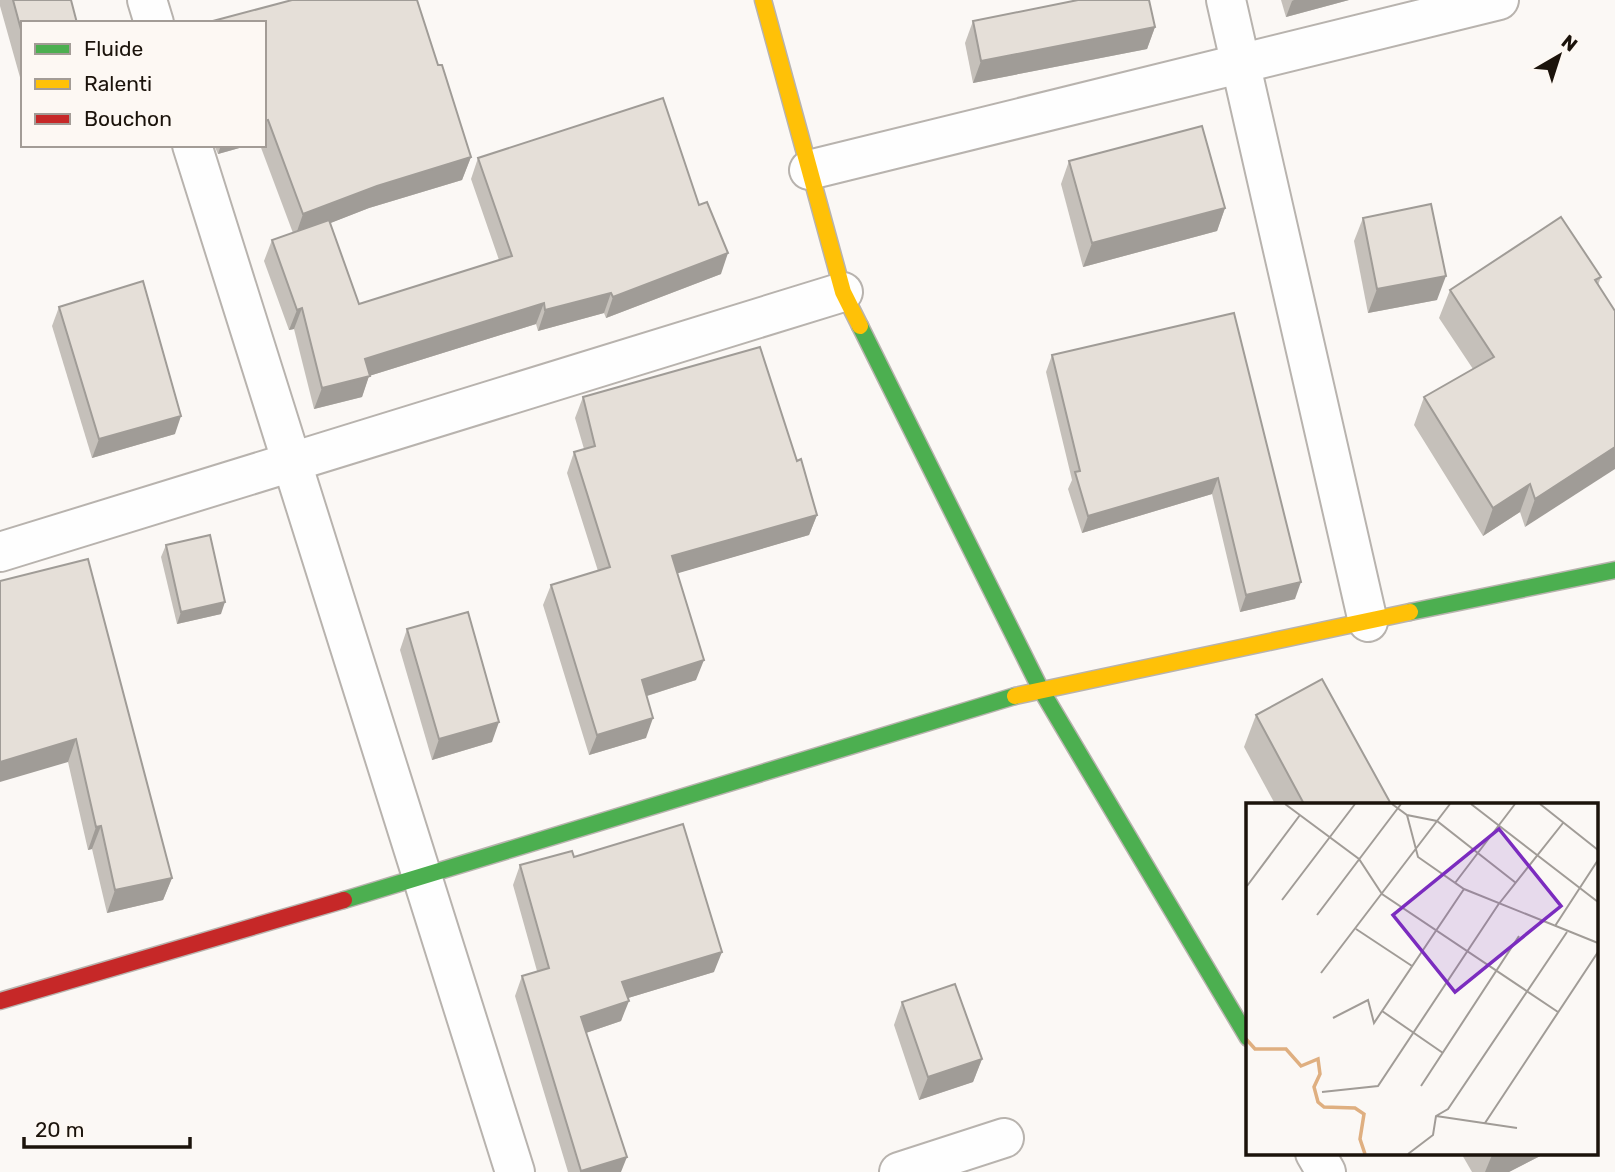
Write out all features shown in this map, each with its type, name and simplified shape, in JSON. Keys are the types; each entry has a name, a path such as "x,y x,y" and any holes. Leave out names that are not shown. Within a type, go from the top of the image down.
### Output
{"street":[{"path":"147,0 153,21"},
{"path":"763,0 843,292 1040,688 1246,1035"},
{"path":"1226,0 1368,622"},
{"path":"809,170 1499,0"},
{"path":"193,147 515,1172"},
{"path":"0,552 843,292"},
{"path":"0,1001 423,877 1040,688 1615,570"},
{"path":"899,1172 1004,1138"},
{"path":"1316,1154 1326,1172"}],"building":[{"path":"13,0 71,0 76,21 21,21 21,30"},
{"path":"292,0 417,0 438,65 442,65 471,157 377,186 303,214 266,120 266,21 213,21"},
{"path":"1078,0 1149,0 1155,27 981,61 973,21"},
{"path":"663,98 699,205 707,202 728,253 613,297 611,293 545,310 544,303 365,359 370,376 322,388 302,308 297,310 272,240 329,220 359,304 512,256 478,158"},
{"path":"1202,126 1225,208 1092,243 1069,161"},
{"path":"1431,204 1446,276 1377,289 1363,218"},
{"path":"1561,217 1601,277 1595,280 1615,311 1615,447 1535,499 1530,484 1493,508 1424,397 1494,357 1450,290"},
{"path":"143,281 181,416 99,439 59,307"},
{"path":"1234,313 1301,582 1246,595 1218,478 1088,516 1075,472 1080,471 1052,355"},
{"path":"760,347 797,461 801,459 817,515 672,556 704,660 642,680 653,718 597,735 551,585 610,567 574,452 595,446 583,397"},
{"path":"210,535 225,602 181,612 166,545"},
{"path":"88,559 172,878 115,890 101,826 96,827 76,739 0,762 0,581"},
{"path":"468,612 499,722 439,739 407,629"},
{"path":"1322,679 1390,803 1303,803 1256,715"},
{"path":"683,824 722,952 622,982 629,1001 581,1017 627,1157 581,1171 522,976 549,968 520,865 572,851 574,857"},
{"path":"955,984 982,1059 928,1077 902,1002"}],"traffic: fast":[{"path":"860,326 1040,688 1246,1035"},
{"path":"1410,612 1615,570"},
{"path":"344,900 1015,696"}],"traffic: slow":[{"path":"763,0 843,292 860,326"},
{"path":"1015,696 1410,612"}],"traffic: jam":[{"path":"0,1001 344,900"}]}
